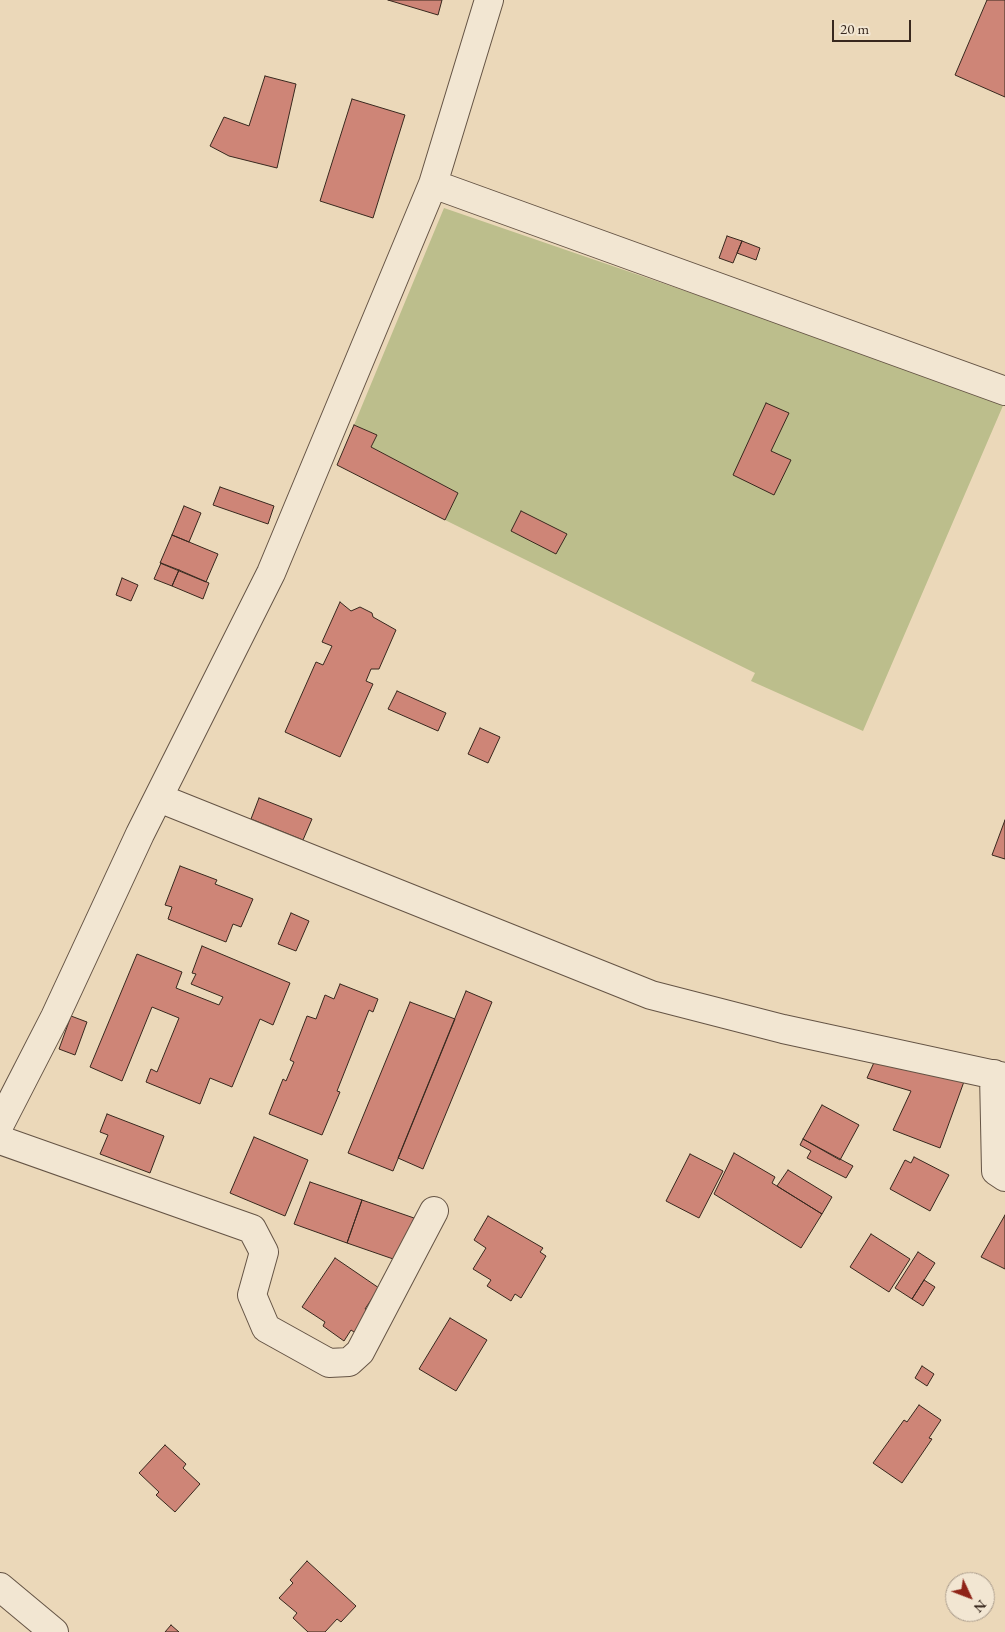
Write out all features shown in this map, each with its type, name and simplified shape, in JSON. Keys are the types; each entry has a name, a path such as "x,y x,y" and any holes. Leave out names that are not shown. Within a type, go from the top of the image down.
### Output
{"street":[{"path":"0,1124 54,1017 136,843 271,573 433,184 489,0"},
{"path":"433,184 1005,391"},
{"path":"159,798 651,995 783,1029 999,1076 996,1172 1005,1177"},
{"path":"0,1140 252,1229 264,1252 252,1295 266,1328 329,1363 349,1362 360,1352 434,1212"},
{"path":"0,1587 54,1632"}],"green space":[{"path":"444,208 1005,401 863,731 751,681 755,673 445,520 458,493 371,447 377,435 354,425"}],"building":[{"path":"388,0 442,0 438,15"},
{"path":"987,0 1005,0 1005,97 955,75"},
{"path":"265,76 296,84 277,168 229,156 210,146 224,117 249,126"},
{"path":"352,99 405,115 373,218 320,201"},
{"path":"727,236 742,241 733,263 719,258"},
{"path":"742,241 760,248 756,260 737,253"},
{"path":"766,403 789,413 771,451 791,460 774,495 733,475"},
{"path":"354,425 377,435 371,447 458,493 445,520 337,465"},
{"path":"220,487 274,506 268,524 213,505"},
{"path":"184,506 201,513 189,542 172,535"},
{"path":"521,511 567,534 556,554 511,531"},
{"path":"172,535 218,554 206,582 160,563"},
{"path":"161,563 179,570 172,586 154,579"},
{"path":"179,570 209,583 203,599 172,586"},
{"path":"122,578 138,585 131,601 116,595"},
{"path":"340,602 351,611 360,607 372,613 373,617 396,630 379,669 371,669 366,681 373,684 340,757 285,732 316,662 323,665 332,646 322,642"},
{"path":"397,691 446,713 438,731 388,709"},
{"path":"480,728 500,737 488,763 468,754"},
{"path":"259,798 312,819 303,840 251,819"},
{"path":"1005,820 1005,859 992,855"},
{"path":"180,866 217,880 215,884 253,899 241,927 233,924 226,942 168,919 172,907 165,905"},
{"path":"291,913 309,921 296,951 278,944"},
{"path":"202,946 290,983 273,1025 260,1019 232,1087 210,1078 200,1104 146,1082 151,1069 157,1072 179,1018 152,1007 122,1081 90,1067 137,954 182,972 176,988 219,1005 223,997 191,984 196,974 192,973"},
{"path":"340,984 378,999 373,1012 369,1010 337,1091 340,1092 322,1135 269,1114 283,1079 286,1081 294,1062 290,1060 307,1016 316,1019 325,995 334,999"},
{"path":"466,991 492,1002 423,1169 398,1158"},
{"path":"410,1002 455,1019 393,1171 348,1153"},
{"path":"71,1016 87,1022 75,1055 59,1049"},
{"path":"876,1058 966,1076 940,1148 893,1130 911,1091 867,1078"},
{"path":"822,1105 859,1125 840,1160 803,1139"},
{"path":"107,1114 164,1136 150,1173 100,1154 108,1135 100,1132"},
{"path":"254,1137 308,1160 285,1216 230,1193"},
{"path":"803,1139 853,1166 846,1178 807,1158 811,1151 800,1145"},
{"path":"734,1153 775,1177 772,1183 822,1214 801,1248 714,1194"},
{"path":"690,1154 723,1171 699,1218 666,1201"},
{"path":"914,1157 949,1175 930,1211 890,1189 905,1160 911,1163"},
{"path":"788,1170 832,1197 822,1214 777,1186"},
{"path":"310,1182 362,1200 347,1243 294,1224"},
{"path":"362,1200 414,1218 399,1261 347,1243"},
{"path":"1005,1215 1005,1269 981,1257"},
{"path":"488,1216 543,1248 540,1252 546,1256 521,1298 515,1294 511,1301 487,1286 491,1280 473,1269 486,1248 474,1240"},
{"path":"871,1234 910,1259 889,1292 850,1267"},
{"path":"918,1252 935,1263 912,1299 895,1288"},
{"path":"335,1258 379,1288 365,1309 373,1315 360,1336 351,1330 344,1341 323,1326 325,1322 302,1307"},
{"path":"924,1280 935,1287 923,1306 912,1299"},
{"path":"450,1318 487,1340 456,1391 419,1369"},
{"path":"922,1366 934,1374 927,1386 915,1378"},
{"path":"919,1405 941,1420 929,1438 932,1439 902,1483 873,1463 904,1420 907,1422"},
{"path":"165,1445 186,1464 183,1468 200,1484 175,1512 156,1495 159,1492 139,1473"},
{"path":"307,1561 356,1606 341,1622 337,1619 325,1632 308,1632 293,1618 297,1613 279,1598 293,1583 290,1580"},
{"path":"171,1625 179,1632 165,1632"}]}
